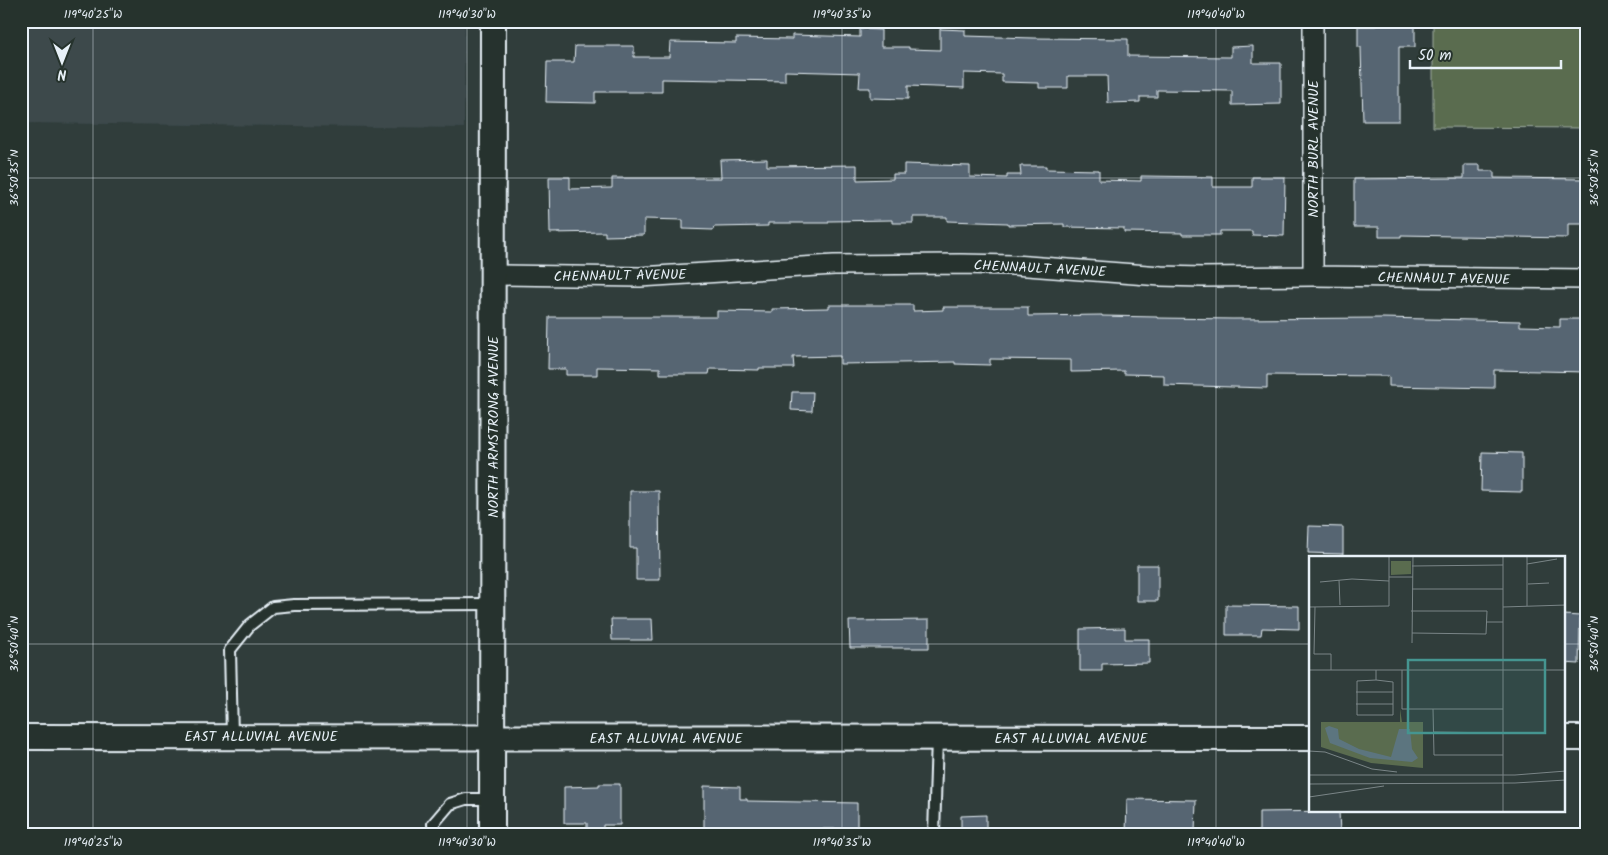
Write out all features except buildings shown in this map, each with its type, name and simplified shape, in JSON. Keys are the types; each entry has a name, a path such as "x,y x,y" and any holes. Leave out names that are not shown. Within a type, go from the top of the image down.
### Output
{"street":[{"name":"NORTH ARMSTRONG AVENUE","path":"492,834 494,21"},
{"name":"NORTH BURL AVENUE","path":"1313,21 1313,276"},
{"name":"CHENNAULT AVENUE","path":"493,275 640,277 834,265 960,264 1014,265 1161,276 1587,279"},
{"name":"EAST ALLUVIAL AVENUE","path":"21,737 1309,738"},
{"path":"1566,738 1587,738"}],"lane":[{"path":"232,736 230,650 250,625 273,607 304,605 492,604"},
{"path":"934,834 938,738"},
{"path":"434,834 433,824 450,804 466,799 492,799"}],"shaded area":[{"path":"21,21 465,21 464,128 21,123"}],"green space":[{"path":"1433,21 1587,21 1587,128 1433,127"}]}
